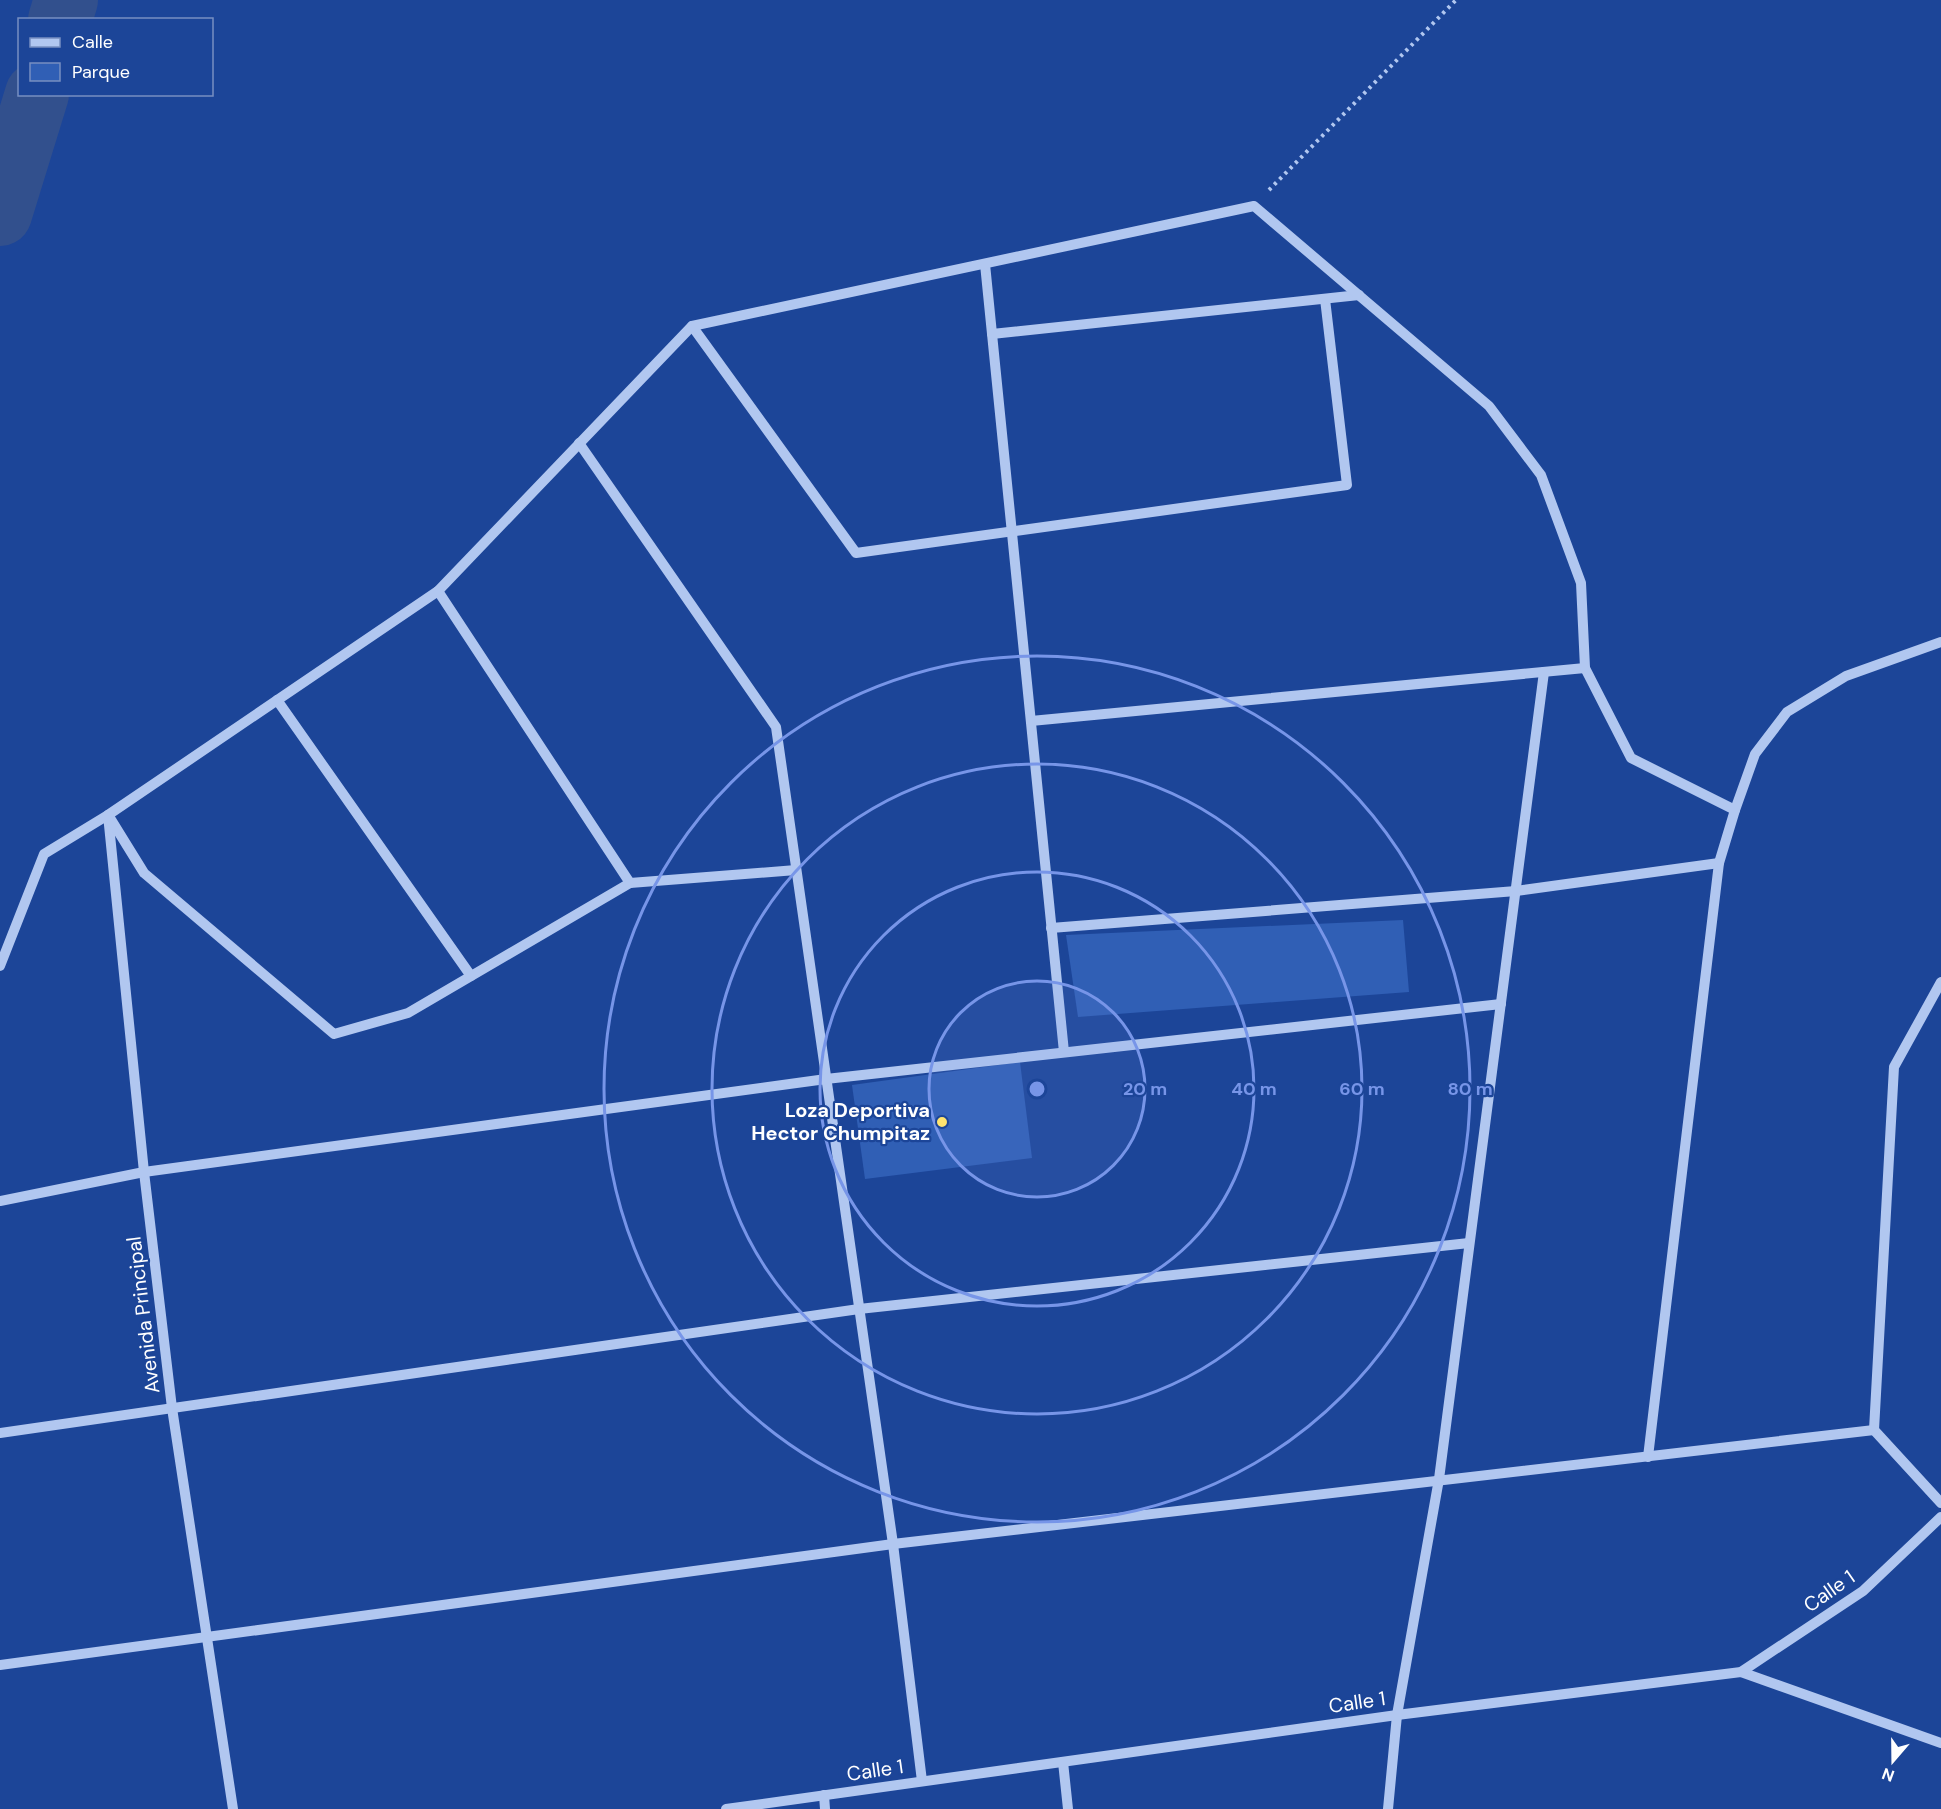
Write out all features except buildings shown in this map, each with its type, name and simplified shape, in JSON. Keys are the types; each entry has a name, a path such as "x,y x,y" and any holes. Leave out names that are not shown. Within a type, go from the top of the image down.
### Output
{"street":[{"path":"0,966 44,854 108,815 438,591 692,326 1254,206 1490,406 1541,476 1581,583 1585,668 1631,758 1735,810"},
{"path":"985,264 1064,1052"},
{"path":"992,334 1359,295"},
{"path":"692,326 856,553 1347,485 1325,299"},
{"path":"579,443 776,727 893,1544 922,1781"},
{"path":"438,591 630,883"},
{"path":"1648,1457 1719,863 1755,754 1786,712 1846,676 1941,642"},
{"path":"1031,721 1585,668"},
{"path":"1388,1809 1397,1715 1438,1479 1544,672"},
{"path":"277,700 471,976"},
{"path":"108,815 144,873 334,1034 408,1013 630,883 796,870"},
{"name":"Avenida Principal","path":"108,815 144,1172 172,1408 233,1809"},
{"path":"1052,928 1516,891 1719,863"},
{"path":"1941,982 1894,1067 1874,1430 1941,1503"},
{"path":"0,1200 144,1172 826,1079 1501,1004"},
{"path":"0,1433 859,1309 1469,1243"},
{"path":"0,1665 893,1544 1874,1430"},
{"name":"Calle 1","path":"726,1809 1397,1715 1741,1672 1863,1592 1941,1517"},
{"path":"1741,1672 1941,1743"},
{"path":"1063,1762 1068,1809"},
{"path":"824,1795 825,1809"}],"path":[{"path":"1254,206 1456,0"}],"green space":[{"path":"1403,920 1409,992 1078,1017 1066,935"},
{"name":"Loza Deportiva Hector Chumpitaz","path":"1020,1062 1032,1158 865,1179 852,1085"}],"waterway":[{"path":"61,18 66,0"},
{"path":"0,214 36,96"}],"place":[{"name":"Loza Deportiva Hector Chumpitaz","path":"942,1122"}]}
